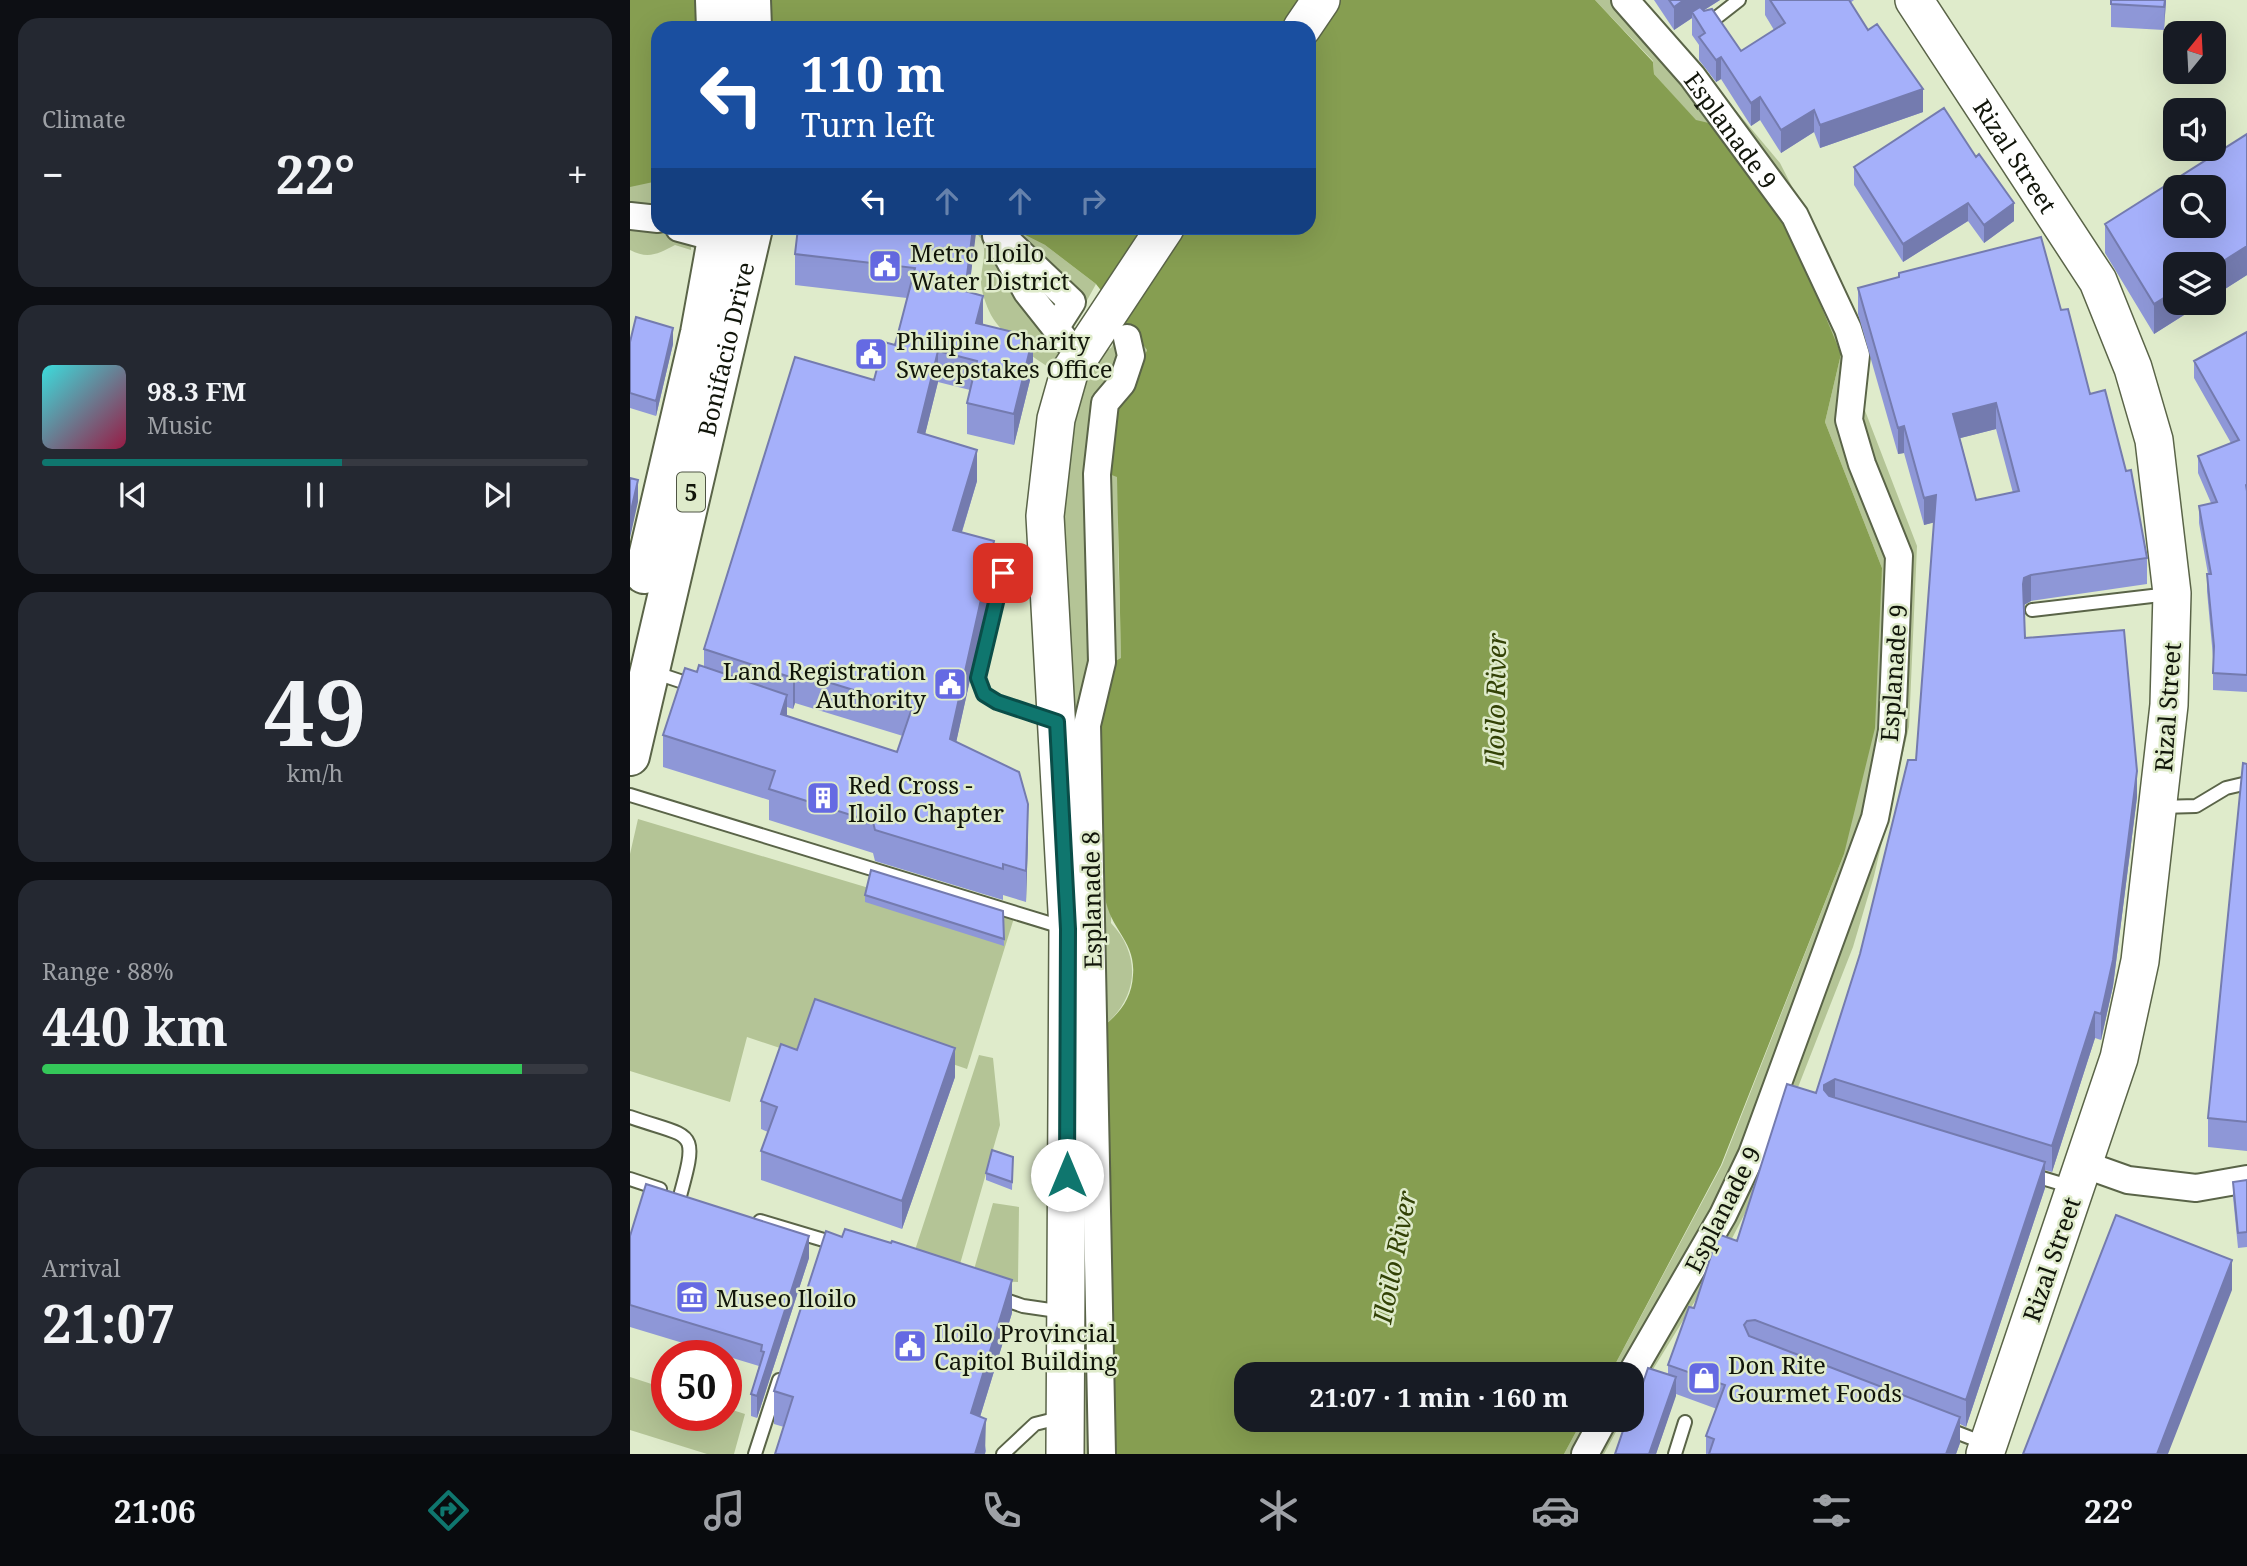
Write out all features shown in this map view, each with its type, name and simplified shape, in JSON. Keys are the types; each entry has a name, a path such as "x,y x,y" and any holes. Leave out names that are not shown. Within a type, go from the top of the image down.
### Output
{"main road":[{"path":"715,0 716,21"},
{"path":"751,0 752,21"},
{"path":"1307,21 1321,0"},
{"name":"Rizal Street","path":"1923,14 2010,144 2056,231 2098,281 2133,368 2154,440 2172,593 2169,705 2160,807 2140,961 2119,1058 1986,1449"},
{"name":"Bonifacio Drive","path":"630,637 700,334 712,235"},
{"name":"Bonifacio Drive","path":"630,756 666,676 752,235"},
{"path":"1065,1454 1068,929 1045,516 1056,419 1066,384 1077,358 1095,339 1162,235"}],"street":[{"name":"Esplanade 9","path":"1625,0 1692,76 1776,187 1808,244 1848,328 1856,355 1849,420 1862,464 1899,556 1898,640 1892,731 1875,818 1752,1154 1723,1215 1638,1362"},
{"path":"630,216 651,218"},
{"path":"997,235 1005,256 1027,292 1095,339"},
{"name":"Esplanade 8","path":"1001,235 1072,302 1122,383 1105,403 1097,474 1102,662 1087,725 1102,1454"},
{"path":"2080,1176 2196,1188 2247,1179"},
{"path":"1585,1454 1597,1432"}],"lane":[{"path":"1707,25 1739,0"},
{"path":"1003,573 978,678 984,694 997,702 1057,722"},
{"path":"2032,610 2172,593"},
{"path":"666,676 708,690"},
{"path":"2160,807 2196,806 2227,788 2247,783"},
{"path":"630,795 902,871 1068,929"},
{"path":"630,1117 684,1136 691,1142 692,1152 685,1197 630,1180"},
{"path":"2012,1168 2080,1176"},
{"path":"749,1218 822,1246 849,1248"},
{"path":"986,1293 1023,1306 1067,1312"},
{"path":"755,1454 784,1365"},
{"path":"1003,1454 1035,1424 1065,1416"},
{"path":"1675,1454 1685,1422"},
{"path":"1938,1426 1986,1449"}],"shaded area":[{"path":"1595,0 1643,0 1780,163 1833,267 1867,373 1864,408 1917,546 1909,727 1874,876 1853,947 1760,1184 1724,1254 1644,1384 1644,1362 1616,1362 1722,1165 1844,854 1882,568 1825,422 1841,354 1759,191 1654,74 1653,61"},
{"path":"630,165 651,170 651,235 692,235 691,250 675,245 659,253 643,255 630,250"},
{"path":"978,235 1025,235 1045,245 1096,284 1073,326 1056,372 1012,340 991,315 981,287 984,248"},
{"path":"1127,320 1147,350 1134,386 1120,462 1118,539 1121,689 1111,923 1128,948 1132,975 1124,1001 1105,1025 1112,1454 1084,1454 1070,663 1062,476 1073,399 1098,353 1111,348"},
{"path":"638,819 949,912 953,899 1014,918 967,1069 810,1015 795,1053 747,1037 730,1102 630,1071 630,854"},
{"path":"979,1055 993,1058 1000,1125 960,1264 915,1250"},
{"path":"993,1203 1019,1207 1018,1282 971,1280"},
{"path":"630,1377 651,1384 651,1431 740,1431 734,1454 707,1454 630,1430"},
{"path":"1576,1432 1616,1432 1604,1454 1564,1454"}],"water":[{"name":"Iloilo River","path":"630,0 1595,0 1653,62 1654,74 1696,120 1713,124 1789,229 1841,354 1825,422 1882,568 1875,728 1844,854 1721,1165 1616,1362 1234,1362 1234,1432 1576,1432 1564,1454 1112,1454 1105,1025 1121,1009 1128,997 1133,963 1105,897 1099,844 1097,771 1100,730 1112,663 1121,658 1117,477 1109,474 1116,410 1133,384 1147,350 1096,284 1045,245 1025,235 1316,235 1316,21 651,21 651,182 630,187"}],"building":[{"path":"1669,0 1684,0 1674,7"},
{"path":"1770,0 1849,0 1868,30 1877,24 1923,89 1820,125 1814,110 1781,130 1760,97 1751,103 1721,57 1716,60 1699,37 1705,33 1692,12 1700,7 1704,11 1712,9 1741,51 1785,23"},
{"path":"2111,0 2165,0 2164,7 2111,4"},
{"path":"1944,108 1976,157 1979,154 2014,203 1984,225 1968,203 1903,244 1854,167"},
{"path":"2247,134 2247,246 2226,259 2226,252 2163,252 2163,298 2154,304 2105,224 2163,187 2163,238 2226,238 2226,175 2182,175 2204,161 2226,161 2226,147"},
{"path":"797,235 972,235 965,291 983,296 976,323 1033,337 1014,414 967,403 977,361 938,351 918,432 977,450 953,530 994,541 950,739 1019,772 1028,804 1026,871 1003,864 1003,869 875,830 873,822 769,789 775,771 663,735 685,668 697,672 699,665 787,695 781,714 897,752 912,708 795,672 793,678 704,649 795,357 874,380 884,342 895,345 915,268 795,254"},
{"path":"2041,237 2061,310 2068,309 2090,394 2105,390 2126,471 2131,470 2147,558 2031,575 2024,578 2023,584 2025,638 2124,630 2137,771 2113,960 2101,1014 2095,1012 2052,1146 1835,1079 1824,1085 1829,1096 2045,1162 1966,1400 1755,1320 1747,1321 1744,1325 1749,1336 1960,1417 1946,1454 1709,1454 1714,1439 1706,1436 1725,1385 1668,1365 1689,1307 1694,1308 1718,1234 1737,1241 1787,1084 1816,1093 1860,954 1908,760 1916,760 1936,495 1924,498 1904,426 1898,428 1858,288 1899,277 1899,273","holes":["1996,403 2019,491 1976,500 1953,414"]},
{"path":"636,317 673,328 656,401 630,393 630,342"},
{"path":"2247,332 2247,675 2213,673 2214,646 2207,574 2211,574 2199,506 2217,502 2198,456 2239,440 2194,361"},
{"path":"630,478 638,480 630,515"},
{"path":"2243,763 2247,764 2247,1122 2208,1118"},
{"path":"871,870 1003,911 1004,939 865,895"},
{"path":"815,999 955,1048 902,1201 761,1151 777,1107 761,1101 781,1044 797,1050"},
{"path":"992,1150 1013,1157 1012,1182 986,1173"},
{"path":"2247,1180 2247,1232 2238,1233 2233,1182"},
{"path":"646,1184 809,1236 757,1396 751,1394 764,1352 761,1351 762,1345 630,1305 630,1236"},
{"path":"2116,1215 2232,1260 2157,1454 2023,1454"},
{"name":"Iloilo Provincial Capitol Building","path":"845,1229 891,1243 892,1241 1012,1280 971,1413 986,1419 975,1454 775,1454 793,1397 774,1391 826,1231 842,1237"},
{"path":"1648,1368 1676,1377 1649,1454 1615,1454 1623,1432 1644,1432 1644,1380"}],"place":[{"name":"Metro Iloilo Water District","path":"885,266"},
{"name":"Philipine Charity Sweepstakes Office","path":"871,354"},
{"name":"Land Registration Authority","path":"950,684"},
{"name":"Red Cross - Iloilo Chapter","path":"823,798"},
{"name":"Museo Iloilo","path":"692,1297"},
{"name":"Iloilo Provincial Capitol Building","path":"910,1346"},
{"name":"Don Rite Gourmet Foods","path":"1704,1378"}],"route":[{"path":"1003,573 978,678 984,694 997,702 1057,722 1068,929 1067,1175"}]}
